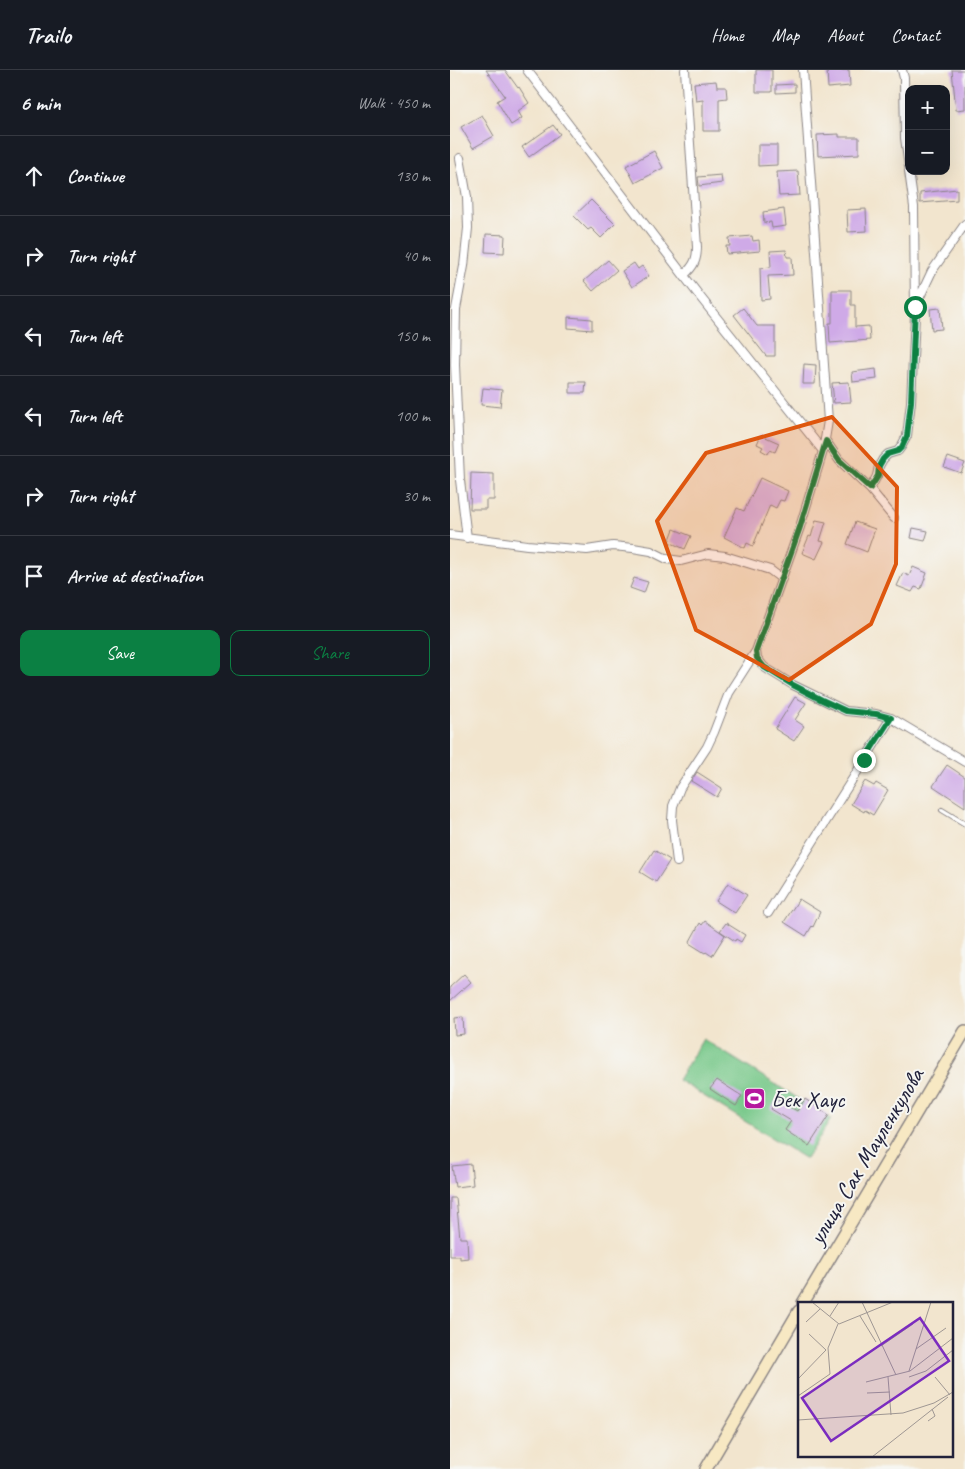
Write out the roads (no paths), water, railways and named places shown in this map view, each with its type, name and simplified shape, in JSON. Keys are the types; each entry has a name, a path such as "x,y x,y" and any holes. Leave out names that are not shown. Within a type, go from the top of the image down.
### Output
{"main road":[{"name":"улица Сак Мауленкулова","path":"804,1302 965,1031"},
{"path":"706,1469 798,1313"}],"street":[{"path":"527,70 701,298 824,451"},
{"path":"684,275 694,266 697,257 685,70"},
{"path":"677,862 672,820 673,806 680,788 707,747 729,693 756,651 782,579 826,441 828,421 803,70"},
{"path":"902,70 904,78 905,138"},
{"path":"460,158 467,196 468,228 464,266 456,309 455,365 460,480 466,538"},
{"path":"870,488 878,476 879,466 883,459 888,454 898,451 907,436 911,402 915,307 914,207 910,175"},
{"path":"915,307 932,271 965,224"},
{"path":"826,441 839,460 870,488 894,518"},
{"path":"450,535 527,545 588,550 613,546 633,548 651,551 667,559 681,562 708,554 725,556 770,570 782,579"},
{"path":"756,651 757,658 764,667 793,685 846,711 876,714 891,718 965,762"},
{"path":"768,913 891,718"}],"lane":[{"path":"942,810 965,824"}],"place":[{"name":"Бек Хаус","path":"755,1099"}]}
